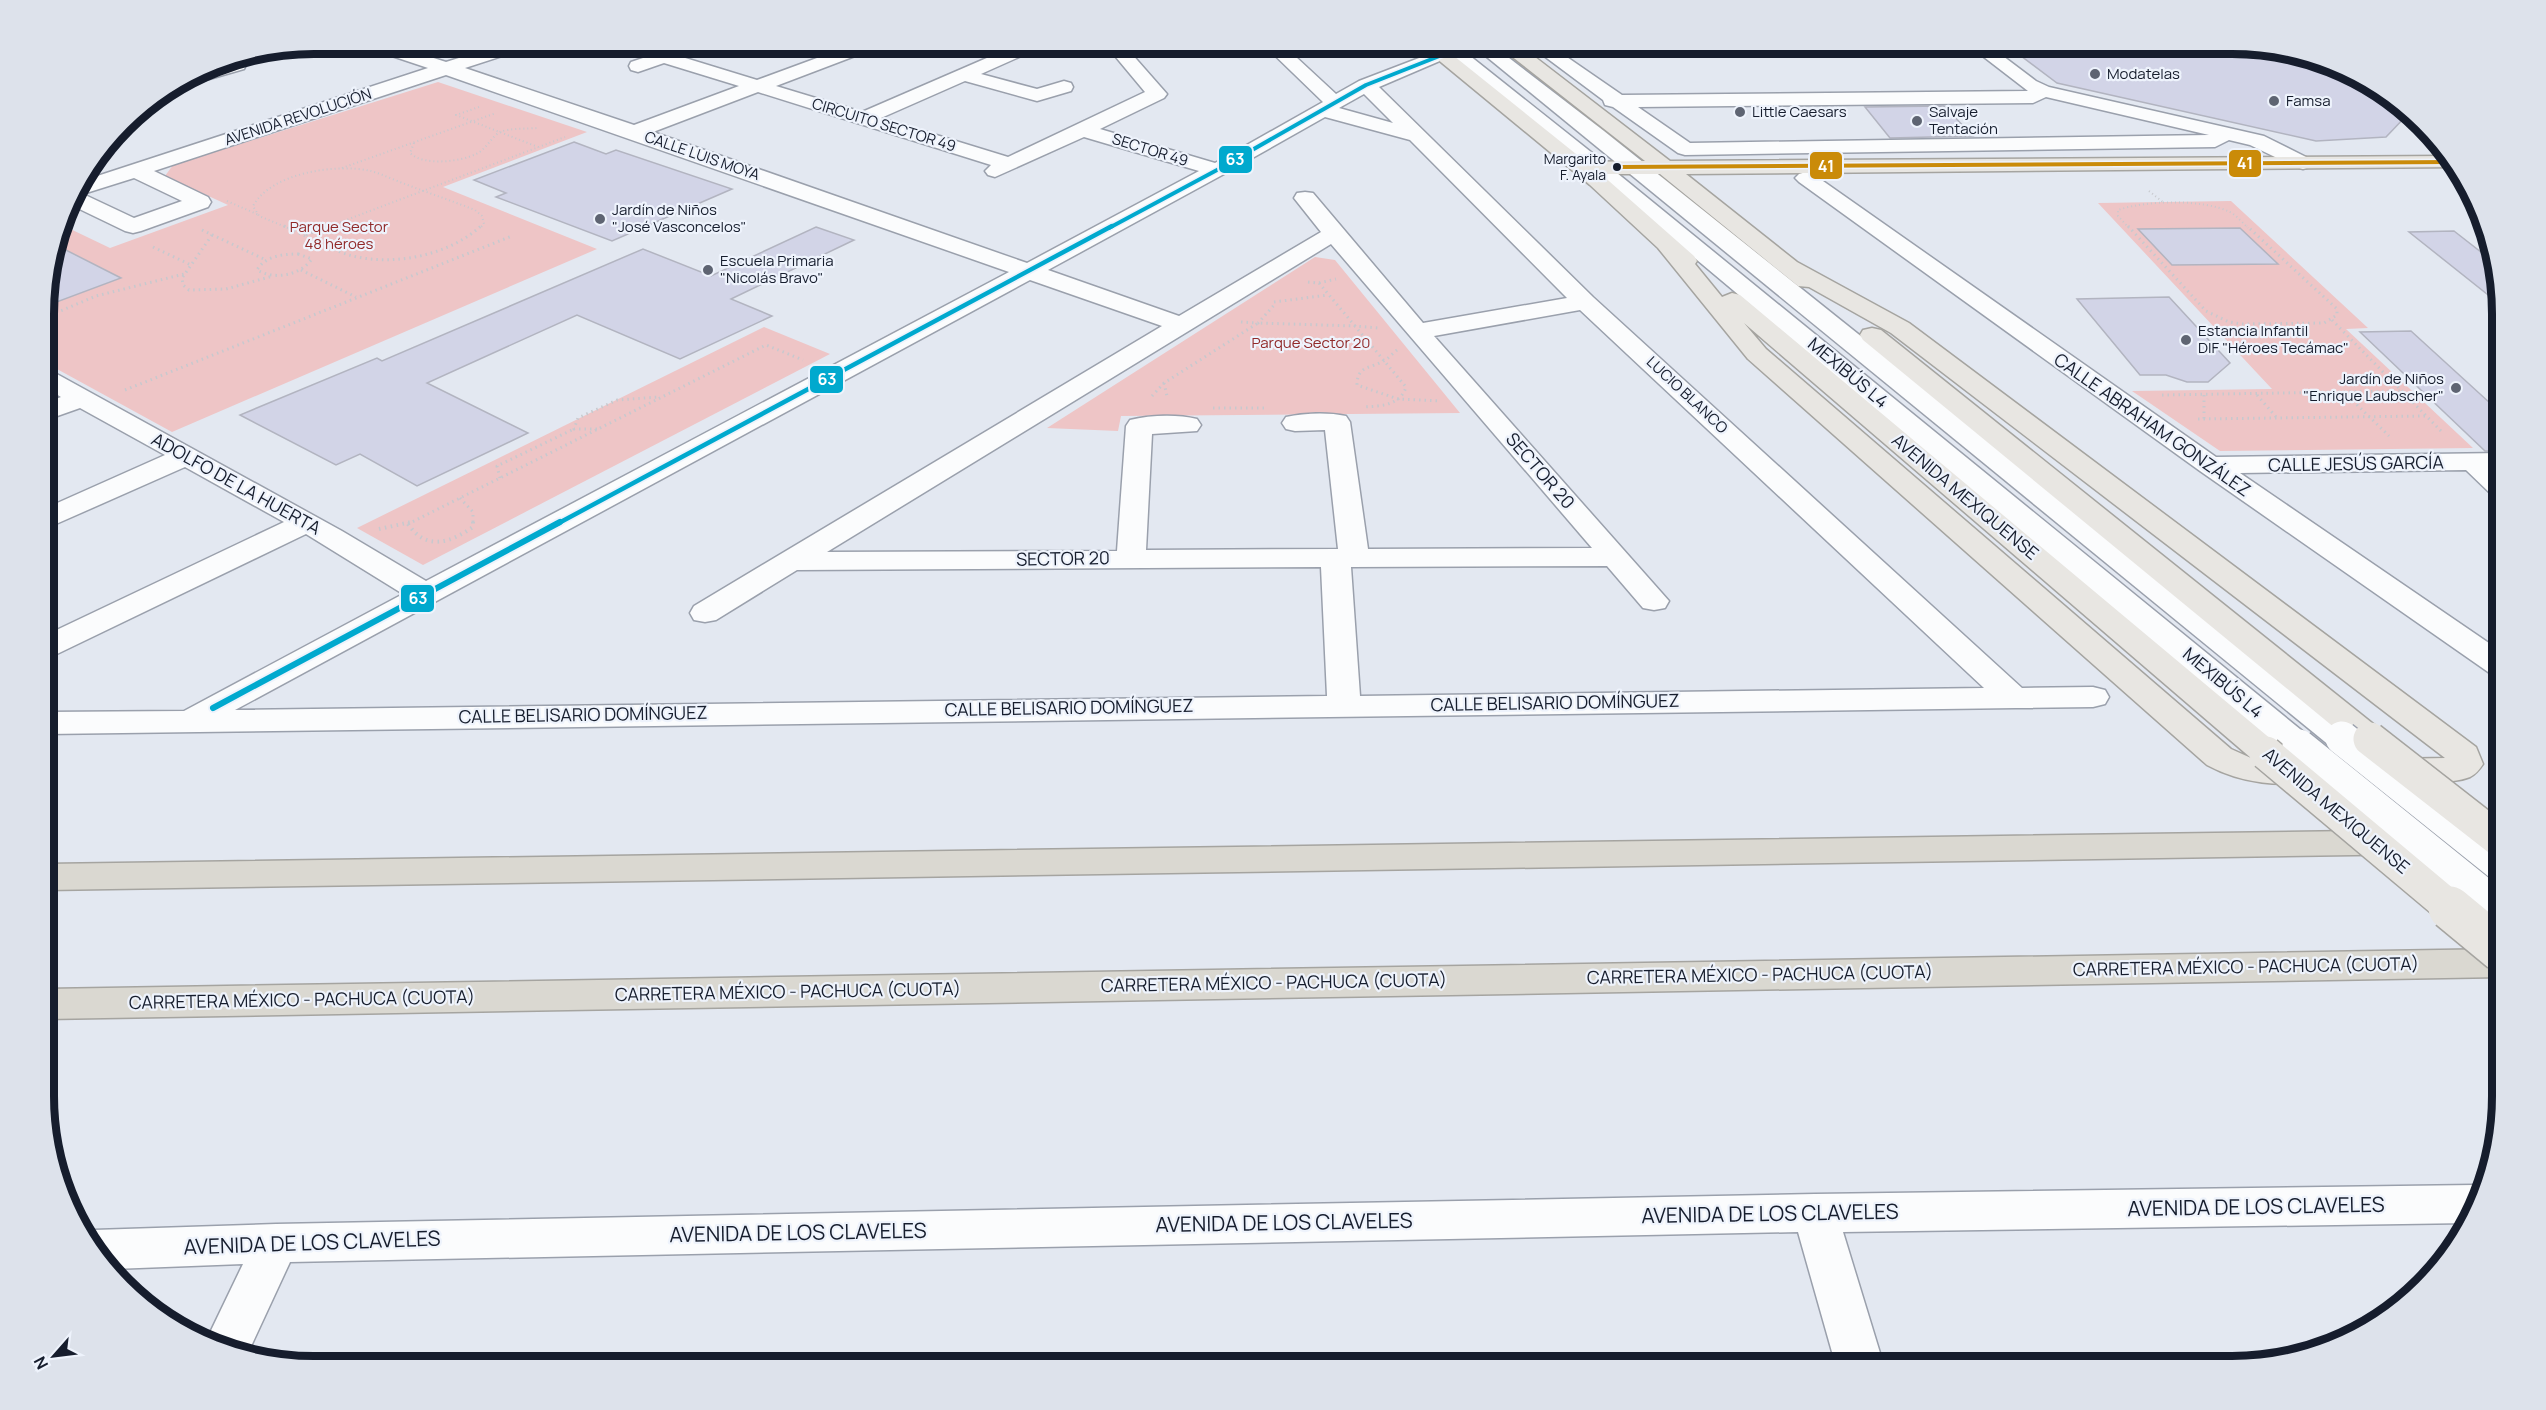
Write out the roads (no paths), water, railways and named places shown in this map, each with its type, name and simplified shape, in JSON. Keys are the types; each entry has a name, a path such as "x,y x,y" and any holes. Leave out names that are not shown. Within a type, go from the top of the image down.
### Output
{"highway":[{"path":"54,877 2492,842"},
{"name":"CARRETERA MÉXICO - PACHUCA (CUOTA)","path":"54,1004 2492,963"}],"main road":[{"name":"AVENIDA MEXIQUENSE","path":"1448,54 1628,174 1789,267 2356,739 2492,835"},
{"name":"AVENIDA MEXIQUENSE","path":"1521,54 1584,102 1668,246 2283,749 2492,942"},
{"path":"1628,174 2442,162"},
{"path":"1628,174 1806,178 2451,174"},
{"path":"1668,246 1757,354 2218,757 2235,767 2253,771 2457,769 2466,764 2464,755 1900,328 1789,267"}],"street":[{"name":"CALLE LUIS MOYA","path":"404,54 1030,271"},
{"name":"AVENIDA REVOLUCIÓN","path":"88,186 438,65 464,54"},
{"name":"AVENIDA REVOLUCIÓN","path":"98,170 438,65 481,54"},
{"path":"638,66 673,54"},
{"path":"634,132 843,54"},
{"path":"862,119 1011,54"},
{"name":"SECTOR 49","path":"1003,168 1157,94 1123,54"},
{"path":"1281,54 1329,107 1417,135"},
{"path":"191,720 1030,271 1425,54"},
{"name":"MEXIBÚS L4","path":"1491,54 2283,749 2492,903"},
{"path":"1551,54 1685,149 1882,146 1980,137 2215,141 2225,133"},
{"path":"1989,54 2028,85 2257,140 2303,163"},
{"name":"CIRCUITO SECTOR 49","path":"664,57 862,119 1003,168"},
{"path":"964,75 1037,95 1064,87"},
{"name":"LUCIO BLANCO","path":"1366,85 1585,302 2014,699"},
{"path":"1584,102 2033,97 2043,90"},
{"path":"1946,98 1960,114"},
{"path":"1773,99 1809,147"},
{"path":"1844,99 1882,146"},
{"name":"SECTOR 49","path":"1083,130 1216,170"},
{"path":"80,201 132,226 200,202 135,170"},
{"name":"MEXIBÚS L4","path":"1628,174 2356,739 2492,857"},
{"name":"CALLE ABRAHAM GONZÁLEZ","path":"1806,178 2108,394 2492,660"},
{"name":"SECTOR 20","path":"1305,198 1365,272 1654,602"},
{"path":"705,613 1334,233"},
{"path":"1030,271 1180,325"},
{"path":"1418,331 1585,302"},
{"name":"ADOLFO DE LA HUERTA","path":"54,382 319,530 425,594"},
{"path":"54,410 87,401"},
{"path":"1287,415 1337,422 1344,557 1344,705"},
{"path":"1131,558 1139,426 1188,425"},
{"path":"54,515 188,456"},
{"path":"2474,462 2492,479"},
{"name":"CALLE JESÚS GARCÍA","path":"2210,465 2492,462"},
{"path":"54,644 319,530"},
{"name":"SECTOR 20","path":"791,561 1615,557"},
{"name":"CALLE BELISARIO DOMÍNGUEZ","path":"54,723 2093,697"},
{"name":"AVENIDA DE LOS CLAVELES","path":"105,1250 276,1242 1815,1213 2468,1204"},
{"path":"1815,1213 1857,1356"},
{"path":"230,1342 276,1242"}],"place":[{"name":"Modatelas","path":"2095,74"},
{"name":"Famsa","path":"2274,101"},
{"name":"Little Caesars","path":"1740,112"},
{"name":"Salvaje Tentación","path":"1917,121"},
{"name":"Margarito F. Ayala","path":"1617,167"},
{"name":"Jardín de Niños \"José Vasconcelos\"","path":"600,219"},
{"name":"Escuela Primaria \"Nicolás Bravo\"","path":"708,270"},
{"name":"Estancia Infantil DIF \"Héroes Tecámac\"","path":"2186,340"},
{"name":"Jardín de Niños \"Enrique Laubscher\"","path":"2456,388"}],"park label":[{"name":"Parque Sector 48 héroes","path":"339,236"},
{"name":"Parque Sector 20","path":"1311,343"}]}
